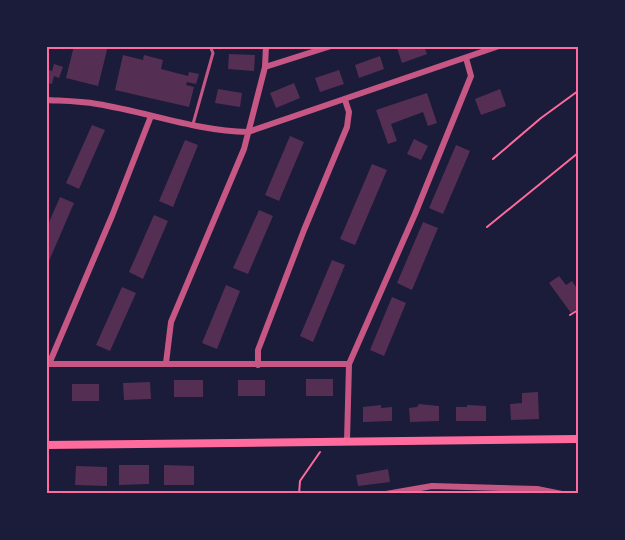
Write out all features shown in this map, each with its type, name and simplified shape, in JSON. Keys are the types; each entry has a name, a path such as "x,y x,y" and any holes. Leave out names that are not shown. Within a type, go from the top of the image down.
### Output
{"main road":[{"path":"46,445 579,439"}],"street":[{"path":"166,363 171,322 244,149 266,67 266,46"},
{"path":"266,67 331,46"},
{"path":"46,105 47,100 99,104 192,125 248,132 466,58 483,49 498,46"},
{"path":"347,441 349,364 415,214 471,76 466,58"},
{"path":"258,365 258,350 347,127 349,112 345,100"},
{"path":"151,116 112,216 48,364 349,364"},
{"path":"386,494 432,486 537,489 562,494"}],"lane":[{"path":"192,125 213,53 210,46"}],"path":[{"path":"493,159 541,118 579,91"},
{"path":"488,227 579,153"},
{"path":"570,315 579,310"},
{"path":"299,494 300,481 326,442"}],"building":[{"path":"74,46 108,46 98,86 66,78"},
{"path":"424,46 427,54 402,63 397,48"},
{"path":"229,54 255,55 254,71 228,69"},
{"path":"123,55 143,60 144,55 163,60 161,69 188,76 189,72 199,74 196,84 187,82 186,85 194,87 189,107 115,90"},
{"path":"380,56 384,69 359,78 355,65"},
{"path":"54,64 63,67 59,78 54,76 52,84 46,83 46,69 52,71"},
{"path":"339,70 344,84 320,92 315,78"},
{"path":"294,83 300,98 276,108 270,93"},
{"path":"218,89 242,93 240,107 215,103"},
{"path":"500,89 506,106 481,115 475,99"},
{"path":"427,93 437,123 428,126 423,112 391,124 397,141 388,144 376,110"},
{"path":"92,125 105,130 79,189 66,183"},
{"path":"290,136 304,142 279,201 265,195"},
{"path":"414,139 428,146 421,160 407,154"},
{"path":"185,140 198,145 173,207 159,201"},
{"path":"456,145 470,151 443,214 429,208"},
{"path":"372,164 387,170 355,245 340,239"},
{"path":"60,197 74,203 46,268 46,229"},
{"path":"259,210 273,216 248,274 233,268"},
{"path":"154,215 168,221 143,279 129,272"},
{"path":"423,222 438,228 412,290 397,283"},
{"path":"332,260 345,265 313,342 300,336"},
{"path":"559,276 566,285 572,281 578,290 578,308 571,313 549,283"},
{"path":"226,285 240,291 217,349 202,343"},
{"path":"122,287 136,293 110,351 96,345"},
{"path":"392,297 406,303 384,356 370,350"},
{"path":"306,379 333,379 333,396 306,396"},
{"path":"174,380 203,380 203,397 174,397"},
{"path":"238,380 265,380 265,396 238,396"},
{"path":"150,382 151,399 124,400 123,383"},
{"path":"72,384 99,384 99,401 72,401"},
{"path":"538,392 539,419 511,420 510,404 522,403 522,393"},
{"path":"419,404 439,406 439,421 410,422 409,408 417,407"},
{"path":"381,405 381,408 392,407 392,421 363,422 363,407"},
{"path":"467,405 486,406 486,421 456,421 456,407 467,407"},
{"path":"119,465 149,465 149,484 119,485"},
{"path":"164,465 194,466 194,485 164,485"},
{"path":"76,466 107,467 107,486 75,485"},
{"path":"388,469 390,482 358,486 356,475"}]}
